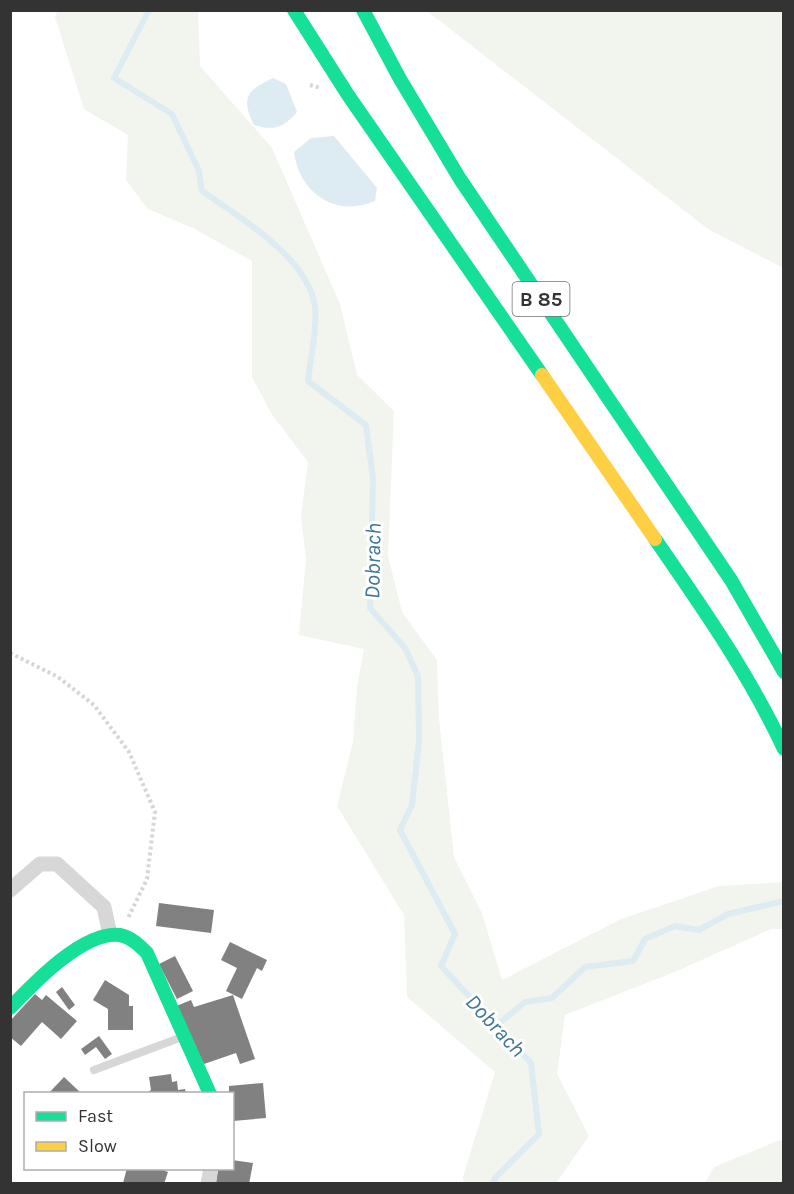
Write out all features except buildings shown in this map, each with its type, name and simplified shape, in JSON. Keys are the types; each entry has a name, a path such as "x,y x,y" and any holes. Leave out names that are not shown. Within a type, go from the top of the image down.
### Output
{"street":[{"path":"294,10 348,95 710,618 766,710 783,749"},
{"name":"B 85","path":"363,10 460,179 731,580 783,672"},
{"path":"10,890 40,864 57,864 104,907 115,935"},
{"path":"10,1008 74,953 95,939 115,935 136,942 147,953 209,1092"}],"lane":[{"path":"94,1070 183,1036"}],"path":[{"path":"10,653 58,676 94,705 129,752 155,812 147,879 115,935"}],"shaded area":[{"path":"58,10 198,11 200,66 272,148 340,304 357,375 394,411 388,556 402,612 437,660 439,719 454,857 482,913 502,980 621,919 719,886 783,882 783,929 771,929 677,971 565,1015 557,1074 589,1136 556,1183 464,1183 463,1177 495,1072 407,997 404,915 337,806 353,742 357,687 364,649 299,635 306,559 301,516 308,462 271,413 252,377 252,261 193,228 148,209 126,180 128,135 84,109 55,17"},
{"path":"427,11 783,11 783,268 708,229"},
{"path":"273,78 286,84 297,112 278,127 267,128 254,125 248,108 249,96 258,86"},
{"path":"334,136 377,188 375,201 361,205 334,204 312,190 303,179 297,167 294,152 311,138"},
{"path":"780,1140 783,1142 783,1183 705,1183 714,1167"}],"waterway":[{"name":"Dobrach","path":"149,10 114,78 172,114 199,171 202,191 270,240 300,272 310,289 316,315 308,381 366,425 373,479 370,608 405,648 418,676 419,741 412,805 400,830 455,934 441,966 531,1063 539,1134 495,1178 493,1184"},
{"path":"496,1026 525,1002 552,998 585,967 633,961 645,939 675,926 699,930 728,914 784,901"}],"traffic: fast":[{"path":"294,10 348,95 542,375"},
{"path":"363,10 400,79 460,179 731,580 784,672"},
{"path":"655,539 756,694 784,749"},
{"path":"10,1008 45,973 75,950 106,936 120,935 128,938 147,953 209,1092"}],"traffic: slow":[{"path":"542,375 655,539"}]}
